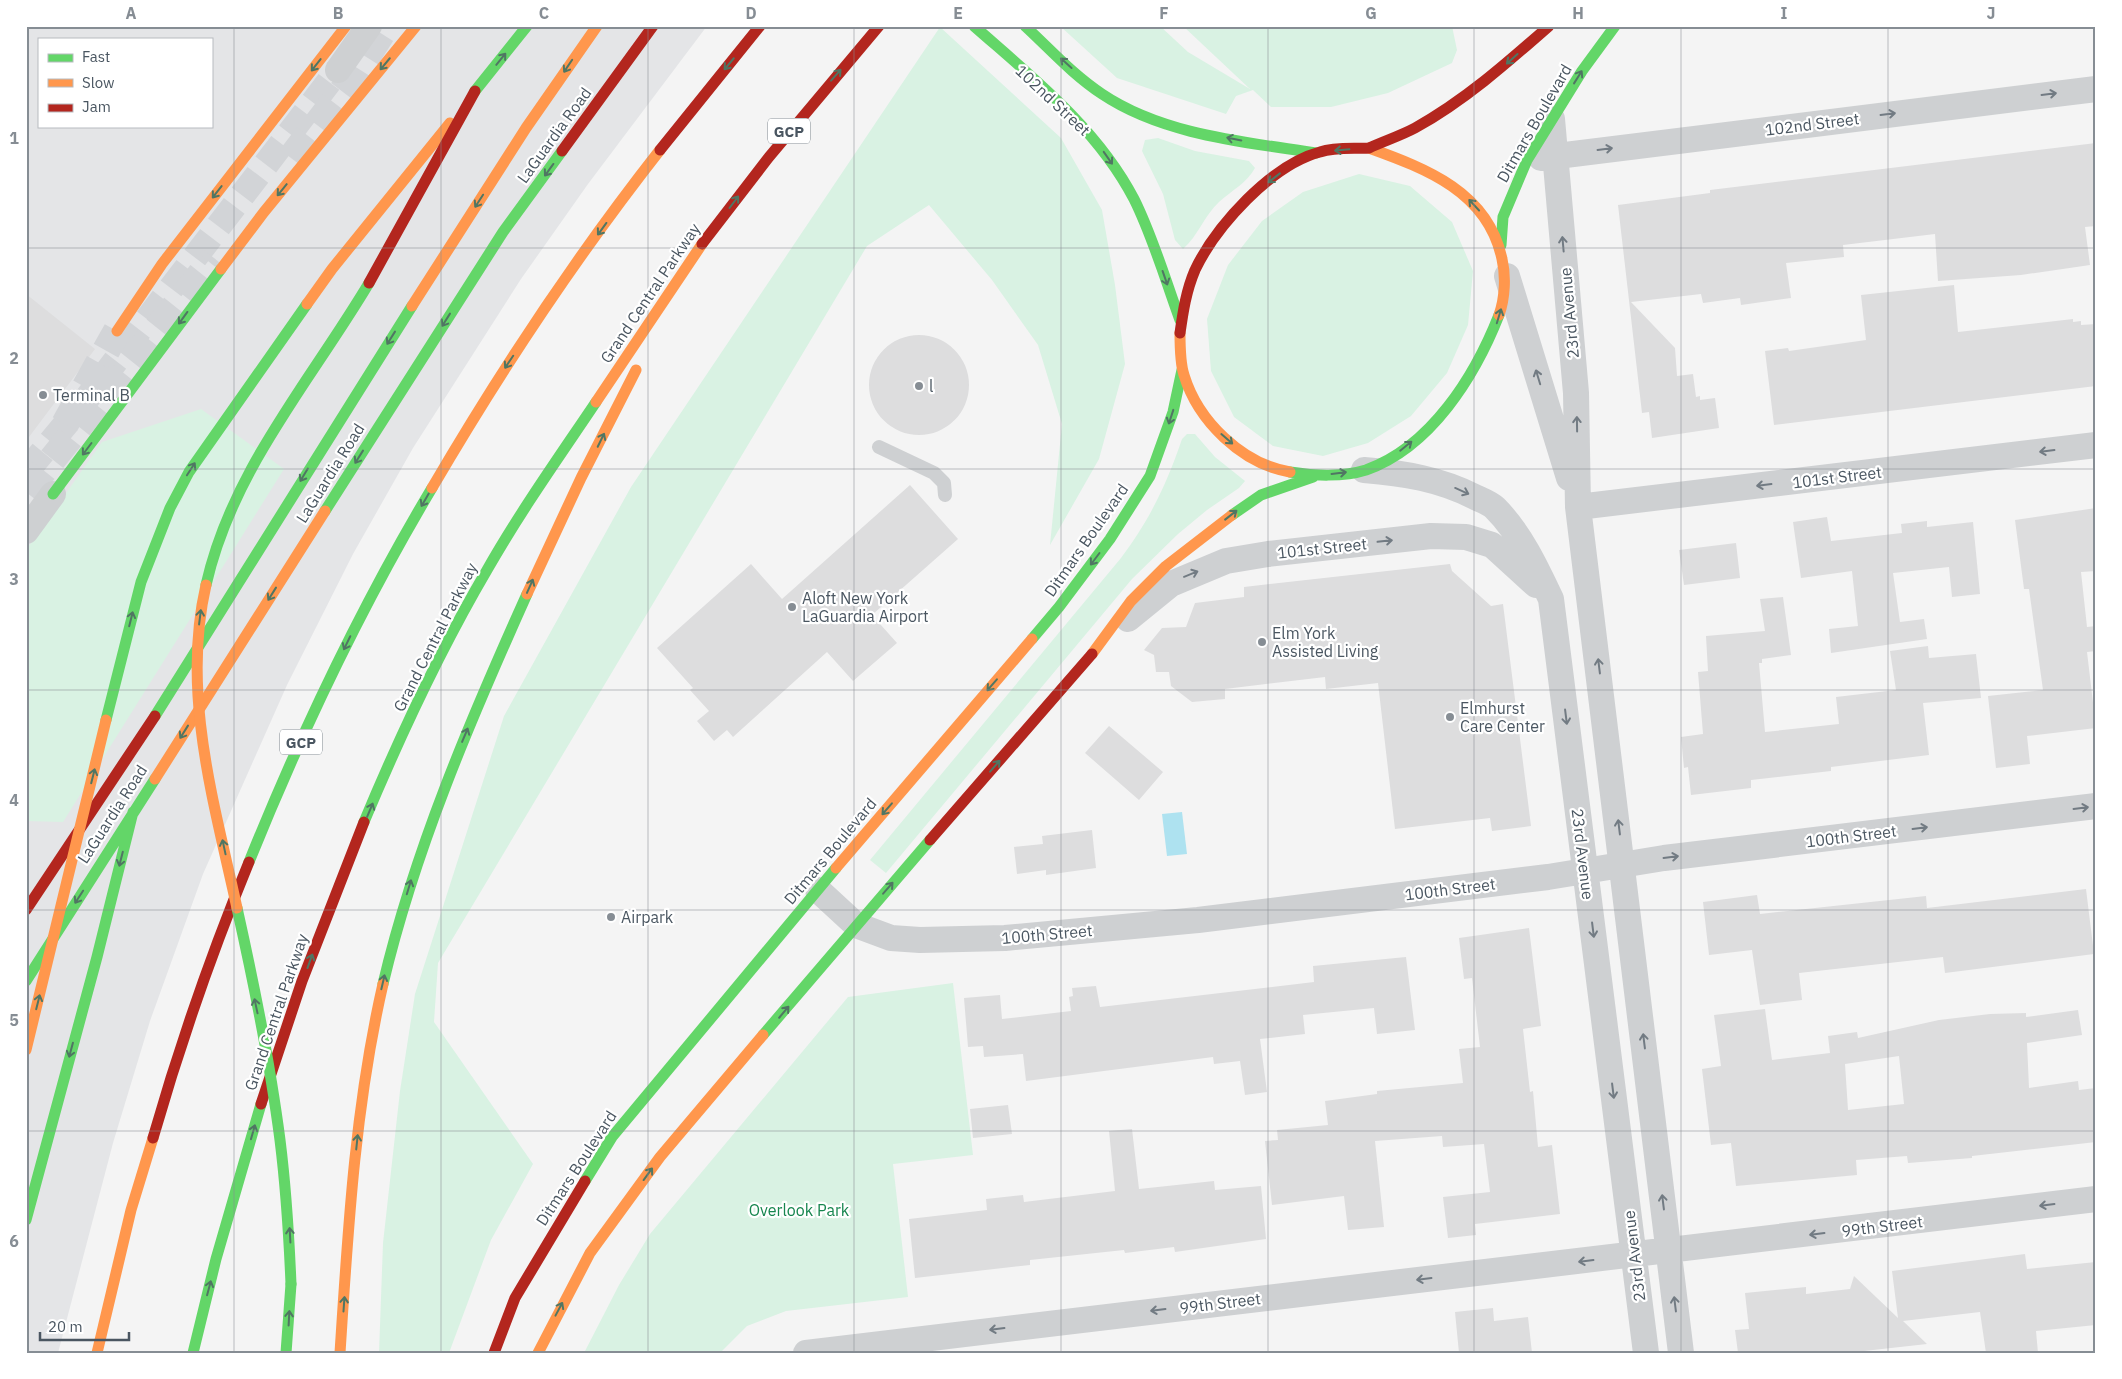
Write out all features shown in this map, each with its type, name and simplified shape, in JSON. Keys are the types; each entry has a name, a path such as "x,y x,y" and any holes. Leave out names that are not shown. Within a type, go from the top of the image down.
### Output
{"main road":[{"path":"117,331 162,264 346,26"},
{"path":"53,494 264,212 416,26"},
{"name":"LaGuardia Road","path":"26,1050 139,586 159,528 172,500 207,445 332,269 527,26"},
{"path":"26,910 162,705 438,264 526,128 597,26"},
{"name":"GCP","path":"97,1353 130,1217 193,1008 227,913 263,827 355,628 397,548 450,456 562,283 648,167 760,26"},
{"name":"Grand Central Parkway","path":"193,1353 237,1185 263,1095 298,992 335,893 412,716 456,625 508,534 705,240 767,159 879,26"},
{"name":"102nd Street","path":"974,26 1078,120 1110,160 1135,202 1180,320"},
{"path":"1025,26 1103,94 1140,112 1184,127 1244,141 1316,153 1369,148 1414,128 1498,72 1549,26"},
{"name":"Ditmars Boulevard","path":"1501,245 1503,217 1511,194 1528,160 1582,71 1615,26"},
{"name":"LaGuardia Road","path":"26,981 472,279 503,232 651,29"},
{"path":"286,1353 291,1284 288,1196 277,1104 198,712 196,658 202,601 222,532 249,471 368,286 475,91"},
{"path":"538,1353 590,1253 648,1173 856,925 1098,646 1131,601 1166,566 1260,495 1313,477 1364,470 1395,456 1422,433 1474,370 1490,341 1501,310 1507,276 1501,245 1485,216 1461,191 1430,169 1400,157 1369,148"},
{"path":"1313,477 1272,468 1244,454 1218,432 1198,406 1182,370 1180,320 1189,284 1208,248 1226,224 1261,188 1284,170 1316,153"},
{"path":"653,338 705,240"},
{"path":"340,1353 359,1118 376,1014 398,926 433,817 480,699 539,567 640,363"},
{"name":"Ditmars Boulevard","path":"494,1353 515,1298 612,1137 818,890 1059,607 1110,539 1150,476 1173,412 1182,370"},
{"path":"26,1220 97,957 133,812"}],"street":[{"path":"338,70 369,26"},
{"name":"102nd Street","path":"1528,160 2096,88"},
{"name":"23rd Avenue","path":"1552,119 1557,156 1576,393 1578,507 1681,1353"},
{"name":"23rd Avenue","path":"1507,276 1578,507"},
{"name":"101st Street","path":"1578,507 2096,445"},
{"name":"23rd Avenue","path":"1364,470 1399,473 1432,480 1462,491 1493,507 1513,529 1551,599 1646,1353"},
{"path":"26,531 53,494"},
{"name":"101st Street","path":"1098,646 1141,607 1171,584 1226,561 1268,554 1411,538 1466,537 1492,545 1551,599"},
{"name":"100th Street","path":"818,890 856,925 892,938 920,940 1005,938 1198,920 1586,871 1664,858 2096,806"},
{"name":"99th Street","path":"806,1353 2096,1199"}],"lane":[{"path":"879,447 934,474 944,483 945,495"}],"shaded area":[{"path":"26,26 707,26 588,184 521,279 413,448 353,554 287,685 203,874 150,1021 113,1143 58,1353 26,1353"}],"green space":[{"path":"1060,26 1160,26 1188,52 1250,89 1183,26 1452,26 1457,50 1452,63 1388,93 1331,107 1271,107 1253,90 1236,96 1226,114 1117,78"},
{"path":"940,27 1061,138 1102,210 1115,285 1125,364 1099,459 1050,545 1062,424 1038,345 992,280 929,205 867,246 438,963 434,1022 533,1164 491,1240 449,1353 379,1353 383,1243 400,1091 415,994 504,716 631,487"},
{"path":"1158,138 1195,151 1249,161 1255,168 1243,182 1209,213 1193,238 1183,249 1175,240 1163,194 1142,151 1145,140"},
{"path":"1359,174 1410,186 1452,222 1473,271 1468,325 1447,373 1411,416 1368,443 1323,456 1273,446 1234,417 1211,371 1207,319 1228,265 1262,221 1303,192"},
{"path":"201,409 284,469 63,822 26,821 26,550 102,442"},
{"path":"1187,434 1195,434 1215,457 1245,481 1239,488 1207,510 1178,534 1132,579 886,873 870,860 1121,558 1141,530 1156,502 1182,439"},
{"name":"Overlook Park","path":"953,983 973,1155 893,1164 908,1297 786,1311 747,1326 720,1353 584,1353 619,1285 650,1234 848,997"}],"water":[{"path":"1182,812 1187,854 1167,856 1162,814"}],"building":[{"path":"2096,143 2096,226 2085,227 2090,265 2021,275 1938,281 1935,234 1843,245 1844,257 1786,263 1791,298 1741,305 1740,298 1703,303 1701,294 1631,302 1675,348 1677,376 1693,374 1696,397 1700,396 1700,400 1715,398 1719,428 1652,438 1649,412 1642,413 1618,205 1710,193 1710,190"},
{"path":"1954,285 1958,332 2073,319 2073,322 2081,321 2081,325 2096,324 2096,386 1774,425 1765,351 1788,348 1789,351 1866,340 1861,295"},
{"name":"Terminal B","path":"26,294 95,349 26,441"},
{"name":"l","path":"909,335 929,335 938,338 955,349 966,366 969,375 969,395 966,404 955,421 938,432 929,435 909,435 891,427 877,413 869,395 869,375 877,357 891,343"},
{"name":"Aloft New York LaGuardia Airport","path":"910,485 958,539 872,615 897,643 853,681 827,652 733,737 727,730 714,741 697,721 709,711 690,690 693,688 657,648 751,564 782,599"},
{"path":"2096,508 2096,571 2081,572 2087,627 2096,626 2096,651 2087,652 2096,728 2027,736 2030,764 1996,768 1988,696 2043,690 2029,589 2024,589 2015,520"},
{"path":"1827,517 1831,541 1902,533 1901,524 1927,521 1927,527 1973,522 1980,594 1952,597 1949,567 1893,573 1900,622 1924,619 1927,639 1831,653 1829,629 1858,626 1852,571 1801,578 1793,522"},
{"path":"1736,543 1740,578 1684,585 1679,550"},
{"name":"Elmhurst Care Center","path":"1450,564 1452,571 1491,606 1503,604 1531,826 1492,831 1490,818 1395,829 1378,683 1326,689 1325,677 1225,689 1225,699 1192,702 1171,686 1169,672 1156,672 1154,655 1144,650 1162,628 1186,627 1195,603 1244,597 1244,587"},
{"path":"1783,597 1791,655 1762,659 1762,663 1759,663 1765,732 1839,724 1836,697 1896,690 1890,651 1928,646 1929,658 1976,654 1981,698 1923,703 1929,755 1831,767 1831,771 1751,780 1751,788 1691,795 1688,767 1684,768 1681,737 1703,734 1698,672 1708,671 1706,636 1765,631 1760,599"},
{"path":"1109,726 1163,772 1139,800 1085,753"},
{"path":"1092,830 1096,868 1046,875 1046,870 1017,874 1014,847 1043,844 1042,836"},
{"path":"2086,889 2094,954 1945,973 1943,957 1799,973 1802,1000 1760,1005 1752,950 1709,955 1703,902 1757,895 1760,914 1926,896 1927,908"},
{"path":"1529,928 1541,1026 1523,1029 1530,1092 1533,1091 1538,1147 1552,1145 1560,1214 1475,1224 1476,1235 1448,1238 1443,1197 1490,1192 1484,1144 1443,1147 1442,1136 1375,1141 1384,1227 1348,1230 1344,1196 1272,1205 1265,1141 1278,1140 1277,1130 1328,1125 1325,1101 1377,1094 1377,1091 1463,1083 1459,1049 1480,1047 1472,978 1464,979 1459,938"},
{"path":"1406,957 1415,1030 1377,1034 1374,1008 1303,1015 1305,1034 1260,1039 1267,1092 1245,1095 1240,1061 1214,1064 1213,1057 1026,1081 1023,1054 984,1057 983,1046 968,1047 964,998 1000,995 1002,1019 1071,1011 1069,997 1073,996 1072,988 1096,986 1100,1007 1314,982 1313,966"},
{"path":"1765,1009 1772,1060 1830,1053 1828,1036 1857,1032 1858,1038 1939,1020 1990,1014 2026,1013 2026,1017 2078,1010 2082,1035 2027,1043 2029,1088 2078,1081 2079,1090 2096,1088 2096,1142 1972,1156 1972,1158 1908,1163 1907,1156 1856,1160 1857,1175 1736,1186 1731,1143 1711,1145 1702,1069 1721,1066 1714,1015","holes":["1899,1056 1904,1104 1848,1110 1845,1064"]},
{"path":"1008,1105 1012,1134 973,1138 970,1109"},
{"path":"1132,1129 1139,1189 1214,1181 1215,1190 1261,1186 1266,1239 1175,1252 1174,1247 1125,1253 1124,1250 1030,1260 1030,1265 915,1278 909,1219 987,1210 986,1199 1023,1195 1024,1202 1115,1191 1109,1131"},
{"path":"2025,1254 2027,1269 2096,1262 2096,1325 2036,1331 2038,1353 1986,1353 1980,1312 1903,1321 1927,1344 1846,1353 1738,1353 1735,1330 1749,1329 1745,1293 1806,1287 1806,1294 1850,1289 1854,1276 1898,1318 1892,1271"},
{"path":"1493,1308 1494,1321 1528,1317 1532,1353 1459,1353 1455,1312"}],"tunnel":[{"path":"291,158 355,75 386,26"},
{"path":"26,472 85,401 338,70"},
{"path":"26,492 214,258"},
{"path":"65,424 117,331"}],"traffic: fast":[{"path":"475,91 527,26"},
{"path":"974,26 1062,105 1102,149 1119,173 1134,199 1147,228 1180,320"},
{"path":"1025,26 1091,87 1126,108 1151,119 1205,135 1316,153"},
{"path":"1501,245 1503,217 1527,160 1582,71 1615,26"},
{"path":"325,511 503,232 562,151"},
{"path":"53,494 221,269"},
{"path":"206,585 218,543 234,503 253,465 369,283"},
{"path":"106,720 141,582 170,508 189,472 307,304"},
{"path":"155,716 412,306"},
{"path":"1290,472 1328,475 1348,474 1366,470 1389,459 1411,445 1448,407 1464,385 1499,315"},
{"path":"1032,639 1059,607 1110,539 1150,476 1173,412 1182,370"},
{"path":"364,822 421,694 470,600 513,527 596,402"},
{"path":"1232,515 1261,495 1313,477"},
{"path":"249,862 333,671 381,578 432,488"},
{"path":"383,984 411,884 446,786 527,594"},
{"path":"26,981 155,779"},
{"path":"26,1220 97,957 133,812"},
{"path":"763,1035 930,840"},
{"path":"585,1181 612,1137 836,868"},
{"path":"237,908 261,1023 276,1111 286,1194 291,1284"},
{"path":"193,1353 216,1259 261,1104"},
{"path":"286,1353 291,1284"}],"traffic: slow":[{"path":"117,331 162,264 346,26"},
{"path":"221,269 264,212 416,26"},
{"path":"412,306 526,128 597,26"},
{"path":"307,304 332,269 450,123"},
{"path":"1369,148 1412,165 1452,186 1469,200 1483,216 1495,236 1502,259 1504,294 1499,315"},
{"path":"432,488 485,400 540,315 599,231 660,150"},
{"path":"596,402 702,244"},
{"path":"1180,333 1181,360 1184,375 1191,392 1211,424 1224,438 1255,460 1290,472"},
{"path":"527,594 581,478 636,370"},
{"path":"155,779 325,511"},
{"path":"1092,654 1131,601 1166,566 1232,515"},
{"path":"206,585 199,626 197,666 199,707 210,788 237,908"},
{"path":"836,868 1032,639"},
{"path":"26,1050 106,720"},
{"path":"340,1353 359,1122 373,1030 383,984"},
{"path":"538,1353 590,1253 660,1157 763,1035"},
{"path":"97,1353 131,1210 153,1138"}],"traffic: jam":[{"path":"562,151 653,26"},
{"path":"660,150 760,26"},
{"path":"702,244 769,157 879,26"},
{"path":"1369,148 1404,134 1451,106 1549,26"},
{"path":"369,283 475,91"},
{"path":"1180,333 1187,294 1195,270 1216,235 1247,199 1264,183 1301,159 1332,149 1369,148"},
{"path":"930,840 1092,654"},
{"path":"26,910 155,716"},
{"path":"261,1104 302,981 364,822"},
{"path":"153,1138 197,999 249,862"},
{"path":"494,1353 515,1298 585,1181"}],"place":[{"name":"l","path":"919,386"},
{"name":"Terminal B","path":"43,395"},
{"name":"Aloft New York LaGuardia Airport","path":"792,607"},
{"name":"Elm York Assisted Living","path":"1262,642"},
{"name":"Elmhurst Care Center","path":"1450,717"},
{"name":"Airpark","path":"611,917"}]}
